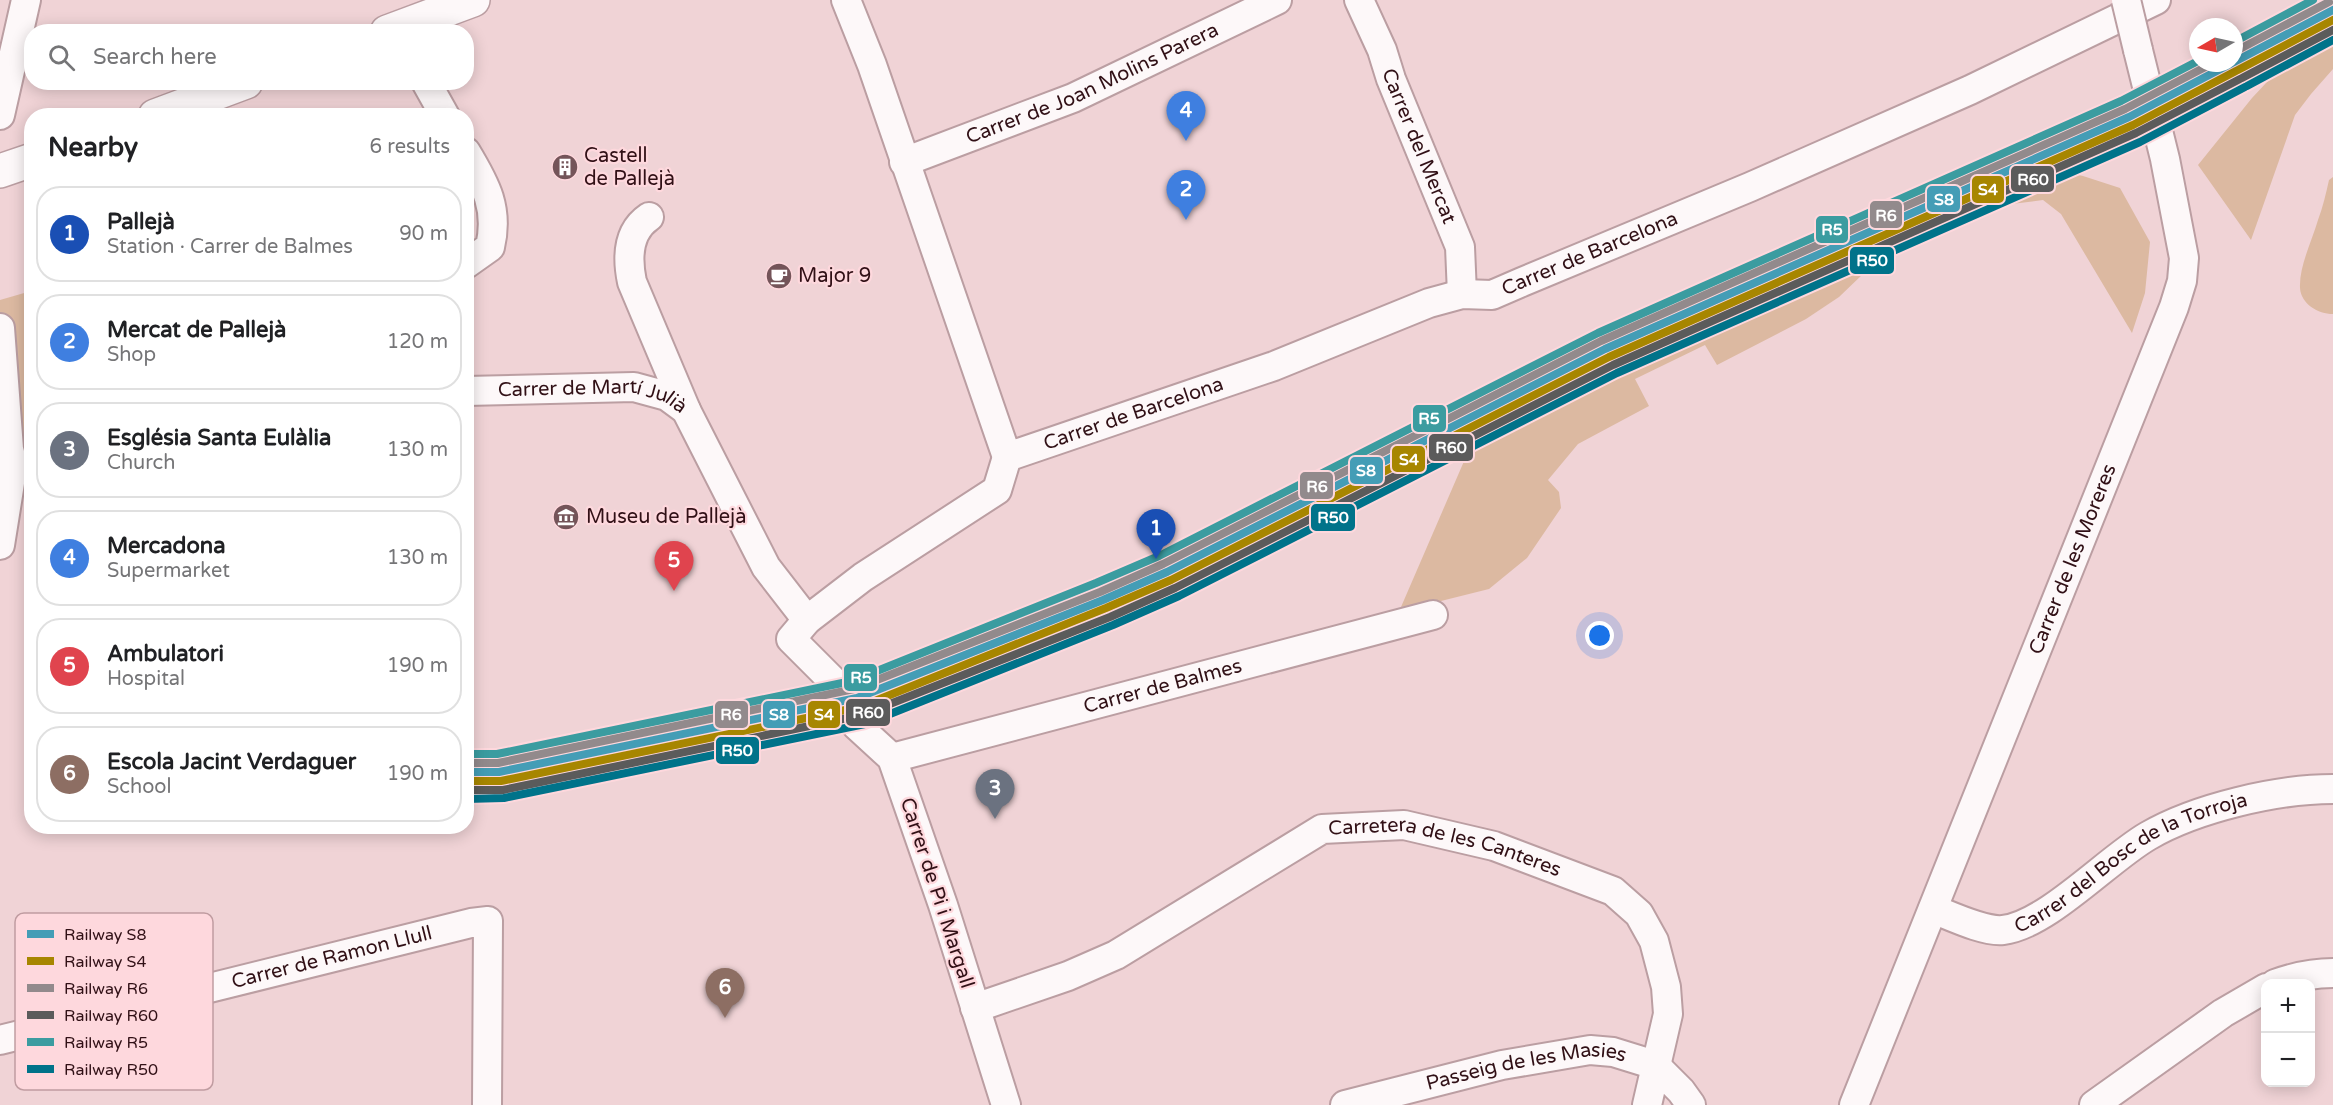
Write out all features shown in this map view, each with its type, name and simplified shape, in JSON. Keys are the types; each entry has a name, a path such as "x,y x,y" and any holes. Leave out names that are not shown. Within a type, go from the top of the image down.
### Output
{"main road":[{"path":"411,24 473,0"},
{"path":"176,108 225,90"},
{"path":"0,171 24,163"}],"street":[{"path":"0,115 26,0"},
{"path":"807,620 863,577 997,490 1007,457 872,65 846,0"},
{"name":"Carrer de Joan Molins Parera","path":"904,162 1073,98 1277,0"},
{"name":"Carrer del Mercat","path":"1359,0 1382,50 1391,79 1461,247 1462,294"},
{"name":"Carrer de les Moreres","path":"1854,1105 2182,282 2184,258 2165,159 2126,0"},
{"name":"Carrer de Barcelona","path":"1007,457 1274,366 1430,303 1462,294 1492,295 1510,289 1970,90 2156,0"},
{"path":"430,90 441,108"},
{"path":"474,167 492,202 494,229 489,247 474,258"},
{"path":"649,217 639,224 633,236 628,261 632,282 686,410"},
{"path":"0,328 13,448 13,464 0,545"},
{"name":"Carrer de Martí Julià","path":"474,391 634,387 667,396 686,410 766,567 807,620"},
{"name":"Carrer de Balmes","path":"892,758 1433,615"},
{"name":"Carrer de Pi i Margall","path":"807,620 790,639 847,695 856,725 892,758 927,857 1006,1105"},
{"name":"Carrer del Bosc de la Torroja","path":"1933,909 1970,924 2002,930 2036,918 2148,836 2200,812 2281,794 2333,789"},
{"name":"Carretera de les Canteres","path":"975,1008 1068,976 1116,955 1322,829 1404,825 1494,846 1613,891 1639,914 1654,941 1666,987 1668,1014 1647,1105"},
{"name":"Carrer de Ramon Llull","path":"213,987 471,923 488,921 487,1105"},
{"path":"2287,979 2318,973 2333,973"},
{"path":"2094,1105 2223,1013 2261,990"},
{"name":"Carrer de Ramon Llull","path":"0,1040 15,1036"},
{"name":"Passeig de les Masies","path":"1345,1105 1502,1065 1590,1050 1613,1052 1655,1065 1681,1091 1691,1105"}],"shaded area":[{"path":"2333,6 2333,69 2295,115 2251,240 2198,165 2252,98 2297,50"},
{"path":"2047,168 2120,188 2150,242 2145,293 2132,333 2061,214 2043,200 1988,207 1906,238 1888,250 1839,297 1806,319 1717,365 1705,345 1635,379 1649,406 1578,444 1548,480 1559,492 1561,508 1527,558 1489,589 1433,603 1401,607 1484,415 1690,314 1987,179 2016,169"},
{"path":"2333,177 2333,314 2316,310 2303,299 2300,280 2329,180"},
{"path":"24,293 24,446 9,449 0,328 0,300"}],"rail line":[{"name":"R5","path":"2243,37 2313,0"},
{"name":"R6","path":"2243,47 2329,2"},
{"name":"S8","path":"2243,57 2333,10"},
{"name":"S4","path":"2243,67 2333,20"},
{"name":"R60","path":"2242,78 2333,30"},
{"name":"R50","path":"2247,86 2333,40"},
{"name":"R5","path":"474,754 497,754 852,681 1159,556 1598,333 2121,101 2189,66"},
{"name":"R6","path":"474,763 498,763 854,689 1100,592 1163,564 1601,341 2125,109 2196,72"},
{"name":"S8","path":"474,772 499,772 857,698 1103,600 1167,572 1605,349 2129,117 2215,72"},
{"name":"S4","path":"474,781 501,781 860,707 1106,608 1171,580 1609,357 2133,125 2234,72"},
{"name":"R60","path":"474,790 503,790 862,715 1110,617 1175,588 1613,365 2136,133 2240,79"},
{"name":"R50","path":"474,799 504,798 865,724 1113,625 1179,596 1617,373 2140,142 2245,87"}],"place":[{"name":"Mercadona","path":"1186,141"},
{"name":"Castell de Pallejà","path":"565,167"},
{"name":"Mercat de Pallejà","path":"1186,220"},
{"name":"Major 9","path":"779,276"},
{"name":"Museu de Pallejà","path":"566,517"},
{"name":"Pallejà","path":"1156,559"},
{"name":"Ambulatori","path":"674,591"},
{"name":"Església Santa Eulàlia","path":"995,819"},
{"name":"Escola Jacint Verdaguer","path":"725,1018"}]}
